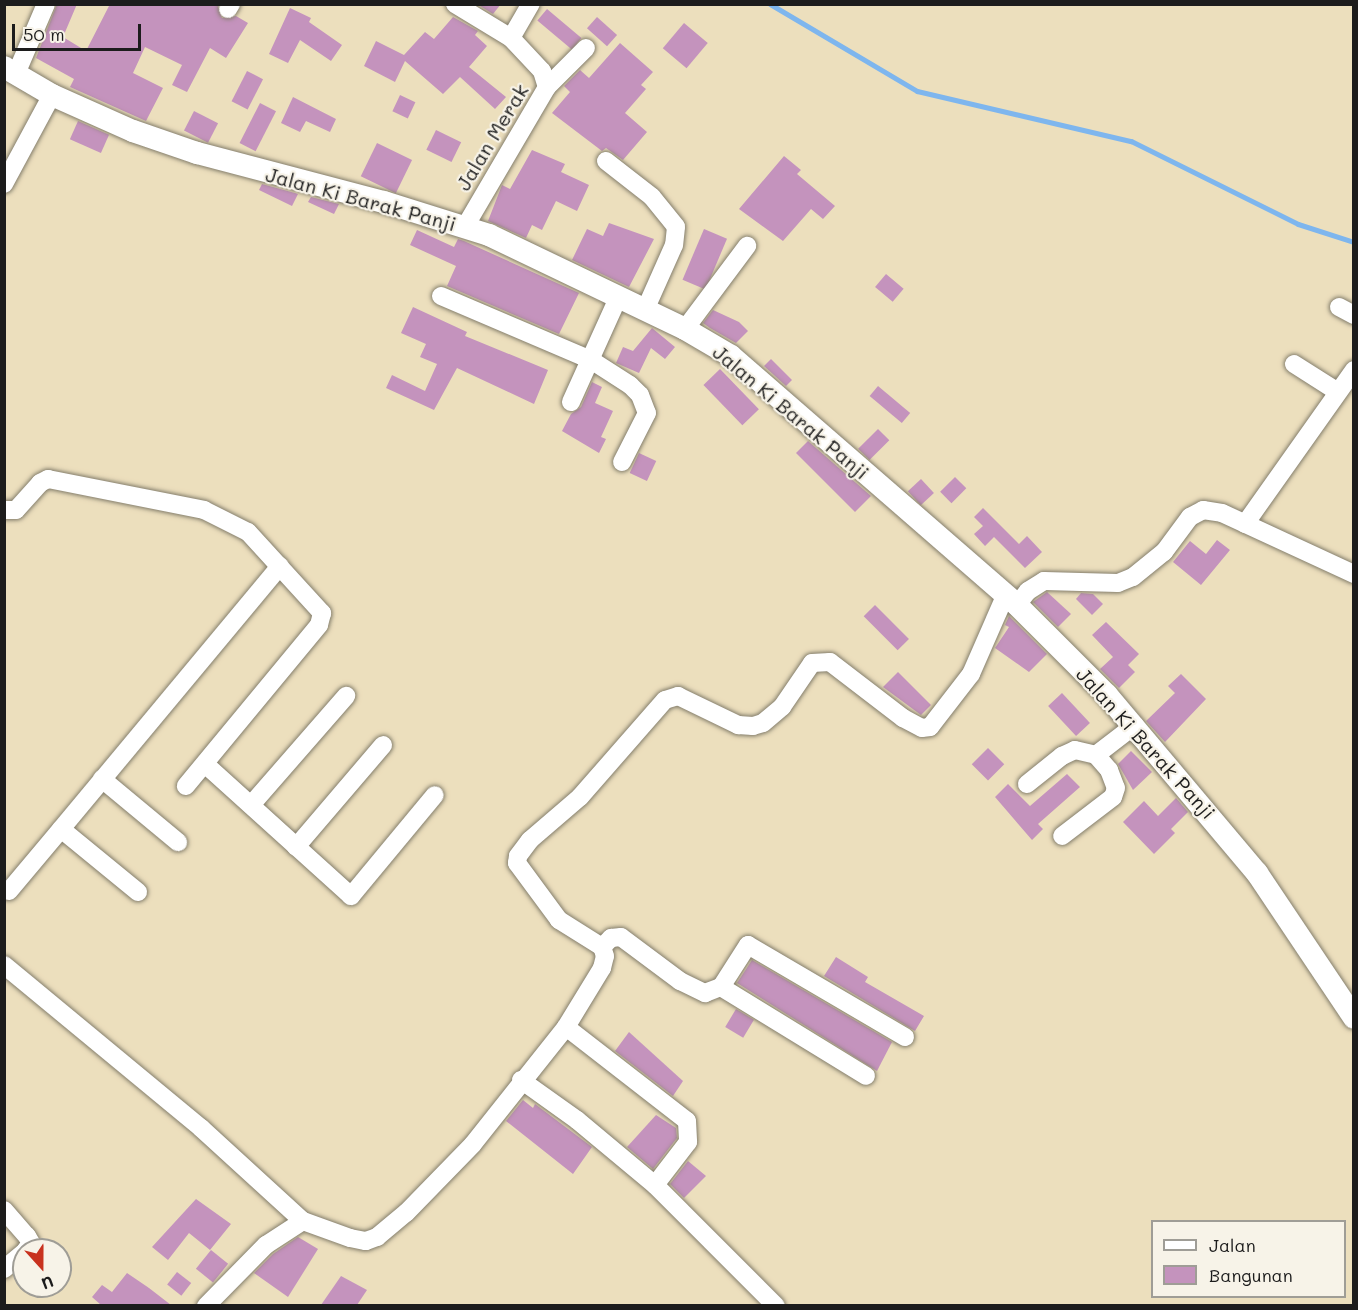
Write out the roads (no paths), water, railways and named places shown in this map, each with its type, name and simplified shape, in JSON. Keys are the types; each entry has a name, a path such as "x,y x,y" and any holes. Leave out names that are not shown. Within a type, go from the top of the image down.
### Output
{"street":[{"path":"10,70 46,4"},
{"name":"Jalan Merak","path":"455,4 511,38 542,71 547,87 465,227"},
{"path":"511,38 531,4"},
{"path":"547,87 586,48"},
{"name":"Jalan Ki Barak Panji","path":"10,70 52,95 133,131 197,153 465,227 525,250 618,298 685,329 742,365 1011,601 1135,725 1257,873 1353,1018"},
{"path":"4,184 52,95"},
{"path":"606,161 652,197 676,228 674,245 645,310"},
{"path":"685,329 747,246"},
{"path":"441,296 591,360 630,385 645,404 645,420 622,462"},
{"path":"571,402 618,298"},
{"path":"1294,364 1338,392"},
{"path":"1245,524 1353,370"},
{"path":"4,510 16,510 40,483 56,480 204,510 242,527 317,605 322,620 186,786"},
{"path":"4,965 201,1128 303,1221 350,1238 366,1241 377,1237 406,1213 473,1144 521,1080 566,1027 602,968 605,957 602,947 559,920 517,863 518,856 530,840 580,797 665,700 678,696 738,725 753,726 763,723 782,707 812,663 830,662 903,717 922,728 930,727 970,674 1011,601 1044,581 1118,583 1133,577 1164,552 1190,517 1203,510 1222,513 1353,574"},
{"path":"9,891 280,566"},
{"path":"251,805 346,696"},
{"path":"1096,755 1135,725"},
{"path":"296,847 383,745"},
{"path":"1027,784 1069,753 1088,750 1096,755 1114,778 1116,788 1102,808 1062,836"},
{"path":"205,764 351,896 435,795"},
{"path":"102,779 178,842"},
{"path":"61,829 138,892"},
{"path":"602,947 611,938 621,938 693,988 705,993 721,987 748,945 905,1037"},
{"path":"721,987 866,1076"},
{"path":"566,1027 687,1121 688,1142 655,1185"},
{"path":"521,1080 577,1120 655,1185 776,1305"},
{"path":"4,1210 28,1238"},
{"path":"218,1302 266,1245 303,1221"}],"waterway":[{"path":"770,4 917,91 1131,141 1298,224 1354,242"}]}
